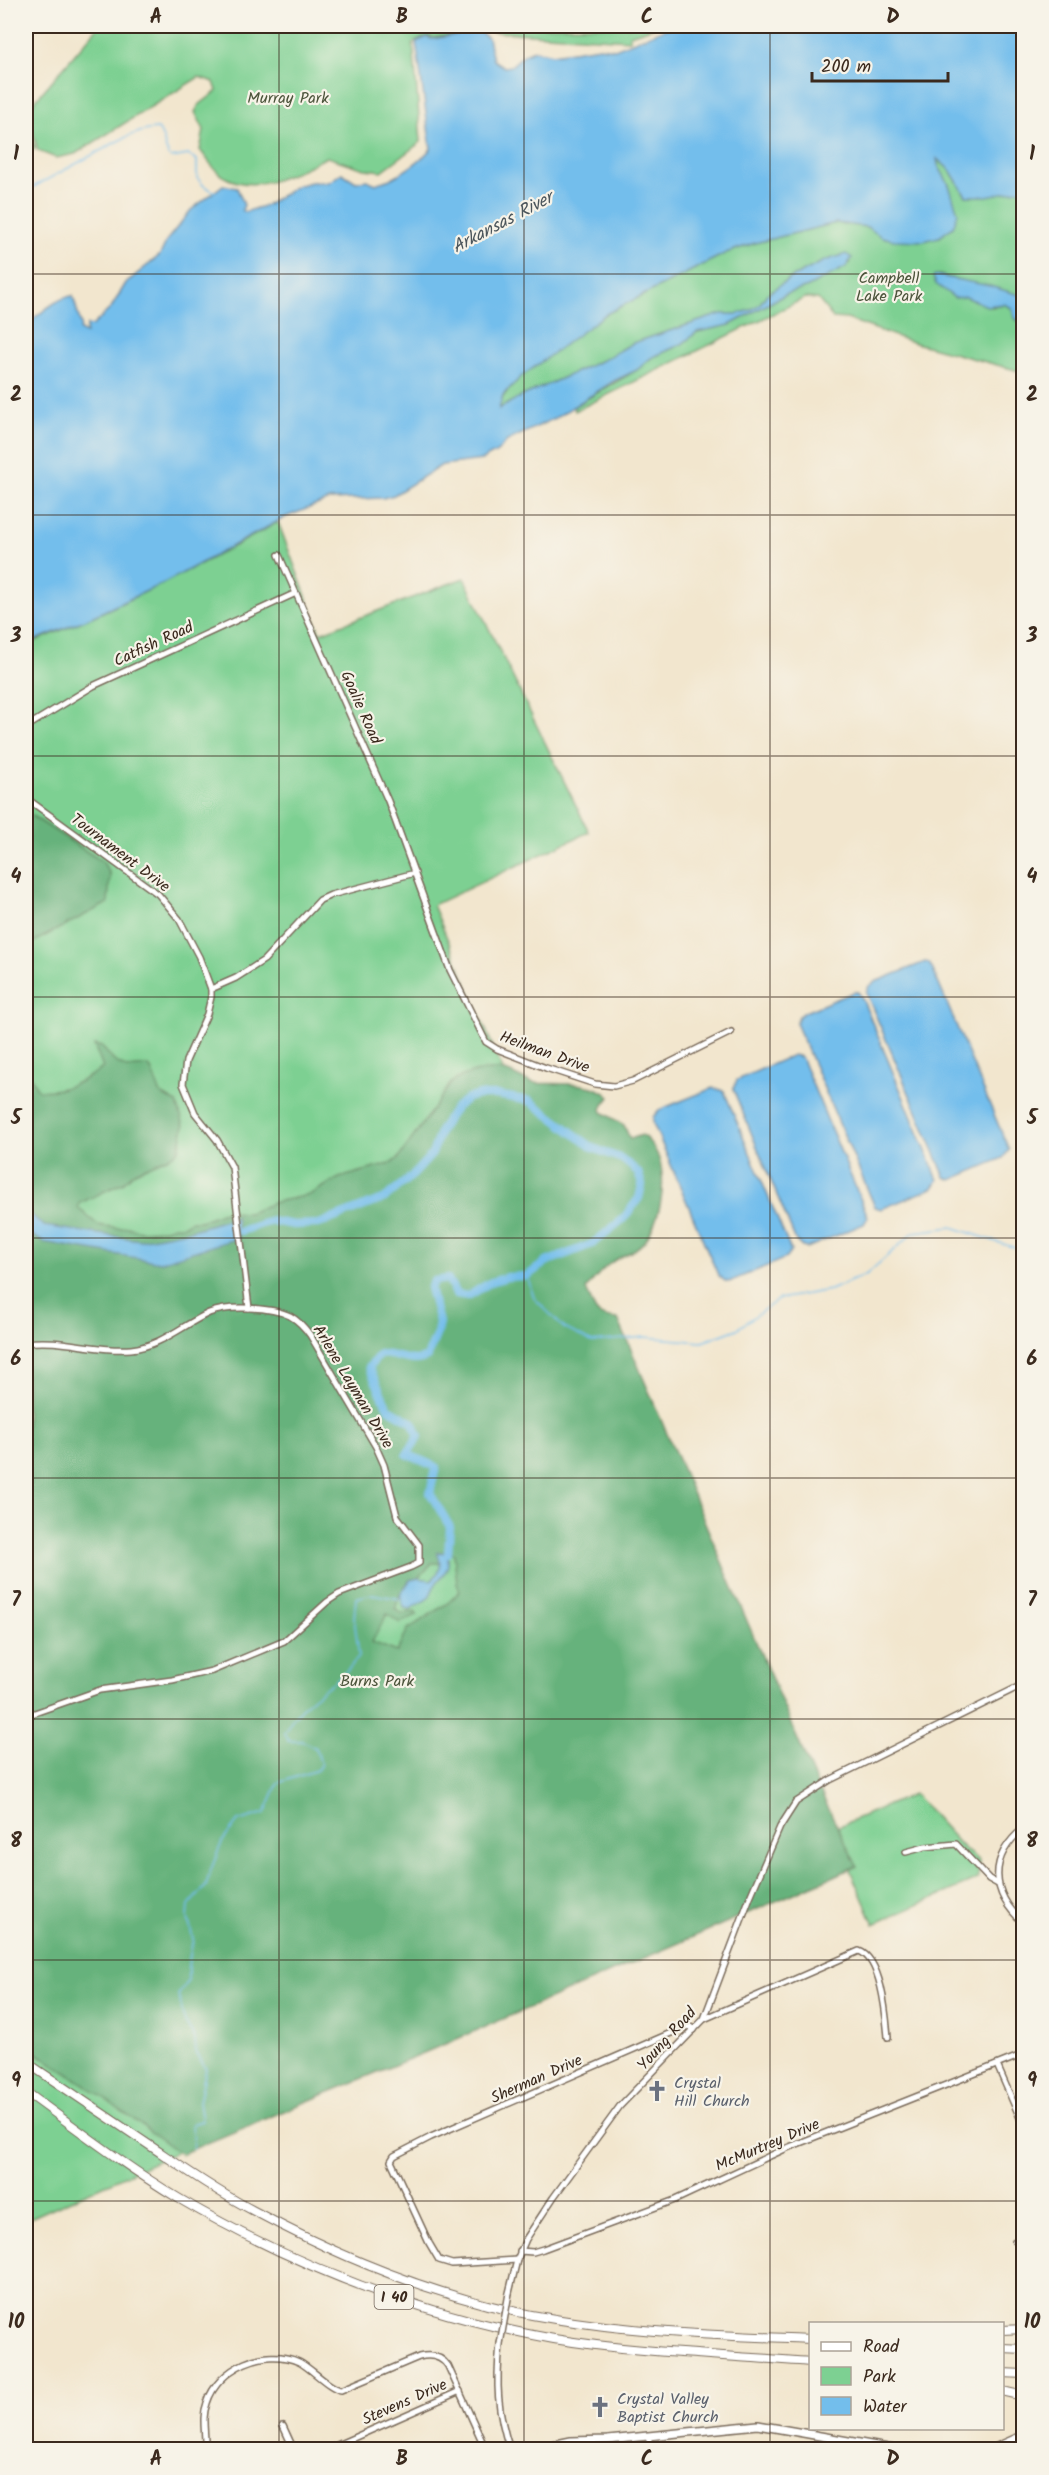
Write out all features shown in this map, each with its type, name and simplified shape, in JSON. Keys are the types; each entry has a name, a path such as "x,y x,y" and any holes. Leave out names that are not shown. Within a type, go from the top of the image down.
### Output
{"highway":[{"name":"I 40","path":"26,2062 195,2176 252,2210 349,2258 413,2282 473,2301 560,2320 662,2332 809,2339"},
{"name":"I 40","path":"26,2092 139,2173 206,2214 292,2258 381,2293 468,2320 553,2338 637,2350 809,2362"},
{"path":"1004,2330 1023,2329"},
{"path":"1004,2348 1023,2349"},
{"path":"1004,2373 1023,2374"},
{"path":"1004,2391 1023,2396"}],"main road":[{"path":"528,2450 571,2441 758,2426 899,2450"},
{"path":"990,2450 1023,2435"}],"street":[{"name":"Goalie Road","path":"279,555 388,801 415,873"},
{"name":"Catfish Road","path":"26,727 93,686 296,593"},
{"name":"Tournament Drive","path":"26,798 162,898 190,939 211,989"},
{"path":"249,1308 234,1174 229,1158 195,1113 183,1084 186,1061 207,1014 211,989 237,978 264,960 320,900 350,889 415,873"},
{"name":"Heilman Drive","path":"415,873 450,970 484,1040 497,1049 595,1084 614,1086 633,1081 731,1032"},
{"name":"Arlene Layman Drive","path":"26,1343 43,1342 132,1349 158,1342 216,1311 249,1308 289,1315 310,1335 376,1447 384,1465 397,1516 419,1545 418,1563 334,1596 291,1636 275,1646 198,1675 100,1690 26,1716"},
{"name":"Young Road","path":"510,2450 500,2418 497,2397 500,2344 509,2293 520,2250 538,2220 620,2106 704,2019 776,1837 796,1802 830,1780 1023,1684"},
{"path":"1023,1828 1004,1850 997,1870 998,1884 1010,1909 1023,1923"},
{"path":"906,1852 925,1847 956,1844 988,1879 998,1884"},
{"path":"704,2019 859,1951 870,1960 879,1981 888,2037"},
{"name":"Sherman Drive","path":"517,2260 452,2265 439,2260 391,2161 396,2154 671,2033 688,2026 694,2030"},
{"name":"McMurtrey Drive","path":"520,2250 533,2252 543,2249 675,2200 787,2148 1023,2054"},
{"path":"997,2065 1023,2127"},
{"path":"1015,2241 1023,2238"},
{"path":"205,2450 204,2417 212,2391 233,2370 262,2358 277,2356 300,2363 316,2372 335,2390 340,2390 419,2357 435,2356 446,2363 486,2450"},
{"name":"Stevens Drive","path":"326,2450 460,2391"},
{"path":"283,2426 294,2450"},
{"path":"648,2436 652,2450"},
{"path":"596,2440 596,2450"}],"green space":[{"name":"Murray Park","path":"99,26 658,26 630,35 630,40 478,31 433,38 428,36 413,43 421,142 382,171 365,169 327,157 288,176 248,184 221,175 200,150 204,130 195,112 199,105 217,91 214,82 199,77 75,154 56,158 38,151 27,110"},
{"path":"26,117 35,149 26,154"},
{"name":"Campbell Lake Park","path":"937,159 950,170 966,196 1023,189 1023,296 939,275 952,296 966,297 992,307 1004,304 1012,308 1014,318 1023,323 1023,372 912,342 847,319 833,318 818,299 805,298 575,411 573,407 637,370 651,358 682,344 697,332 730,325 786,294 808,287 850,263 824,261 791,278 767,294 760,304 751,310 738,314 721,314 633,343 605,359 498,409 503,397 513,384 544,357 579,332 606,314 726,253 755,243 836,223 867,227 886,238 923,241 939,237 953,227 949,185"},
{"name":"Burns Park","path":"278,522 320,633 464,578 589,832 433,905 516,1101 502,1107 832,1829 914,1794 965,1850 979,1860 978,1879 874,1924 846,1861 339,2079 26,2220 26,645 154,588"},
{"path":"26,812 103,862 110,874 108,903 26,946"},
{"name":"Burns Park","path":"94,1045 102,1047 114,1061 127,1068 147,1066 151,1069 161,1094 177,1103 184,1126 179,1150 135,1172 124,1182 80,1203 78,1208 98,1225 128,1227 140,1231 183,1226 191,1221 200,1221 224,1212 249,1213 275,1202 309,1195 339,1178 389,1164 398,1159 451,1083 456,1079 483,1070 512,1073 534,1083 585,1085 603,1091 610,1097 601,1109 602,1112 624,1125 630,1139 642,1135 652,1145 658,1156 662,1170 661,1199 653,1226 644,1242 608,1265 586,1289 596,1312 603,1317 618,1319 818,1787 857,1866 450,2042 181,2154 87,2086 26,2046 26,1097 28,1092 26,1067 38,1090 64,1088 103,1068","holes":["438,1552 454,1554 457,1584 460,1591 448,1603 408,1629 397,1652 372,1642 387,1614 400,1623 417,1615 415,1612 401,1613 395,1609 400,1595 410,1580 419,1578 432,1563 441,1563"]}],"water":[{"name":"Arkansas River","path":"672,26 1023,26 1023,189 987,196 966,196 950,170 937,159 958,213 953,227 939,237 923,241 894,240 882,237 867,227 836,223 755,243 726,253 606,314 521,377 503,395 499,409 520,397 605,359 633,343 721,314 738,314 751,310 760,304 767,294 791,278 824,261 846,254 852,258 846,267 808,287 786,294 730,325 697,332 682,344 651,358 637,370 614,381 557,417 507,441 497,452 482,460 442,465 394,495 383,498 329,500 286,517 166,582 85,620 26,644 26,326 30,322 54,303 73,296 81,325 80,330 86,333 87,325 92,326 111,308 126,283 160,255 167,240 191,210 223,185 237,188 244,205 242,210 245,212 267,205 296,186 311,182 329,182 342,173 356,182 367,180 376,184 412,166 431,149 416,42 427,37 432,39 478,31 488,38 493,60 504,67 511,66 525,54 534,50 552,54 600,47 615,49"},
{"path":"935,275 990,286 1023,296 1023,323 1014,318 1012,308 1004,304 987,306 966,297 955,298 936,284 933,277"},
{"path":"925,962 929,963 932,968 1009,1150 1003,1158 951,1180 945,1177 866,993 869,986 875,982"},
{"path":"858,992 862,998 938,1180 933,1188 881,1209 875,1207 796,1023 799,1016 805,1012"},
{"path":"793,1055 801,1057 868,1217 864,1224 807,1248 802,1247 796,1241 733,1089 737,1080"},
{"path":"713,1088 724,1091 791,1251 786,1258 729,1282 718,1275 653,1123 653,1117 659,1110"},
{"path":"26,1210 44,1226 140,1240 192,1230 236,1217 238,1238 160,1262 43,1242 26,1232"},
{"path":"437,1552 448,1553 445,1573 427,1599 411,1609 404,1608 400,1595 410,1580 419,1578 431,1580 439,1571 440,1560"}],"waterway":[{"path":"26,191 125,138 143,131 158,129 171,158 188,155 197,160 197,178 204,186 215,192"},
{"path":"241,1231 271,1221 294,1225 319,1224 385,1198 413,1175 432,1154 441,1129 456,1107 468,1098 479,1095 497,1095 530,1101 593,1148 622,1159 638,1172 642,1185 639,1198 623,1219 592,1244 546,1262 527,1276 507,1277 491,1282 468,1296 456,1294 448,1279 434,1281 430,1288 439,1322 427,1357 410,1360 380,1354 369,1367 388,1408 412,1422 419,1436 407,1454 436,1467 430,1493 450,1527 448,1553"},
{"path":"527,1276 534,1298 564,1328 592,1342 645,1337 702,1342 737,1329 779,1299 830,1290 867,1274 914,1232 952,1227 1024,1251"},
{"path":"193,2149 192,2124 202,2121 199,2102 206,2069 196,2052 195,2039 185,2022 178,1995 188,1982 188,1966 193,1939 188,1918 189,1906 206,1886 222,1842 238,1821 265,1813 278,1783 317,1770 321,1764 316,1748 302,1741 288,1741 284,1733 295,1715 316,1695 346,1673 359,1656 354,1618 356,1598 372,1594 400,1599"}],"place":[{"name":"Crystal Hill Church","path":"657,2091"},
{"name":"Crystal Valley Baptist Church","path":"600,2407"}]}
